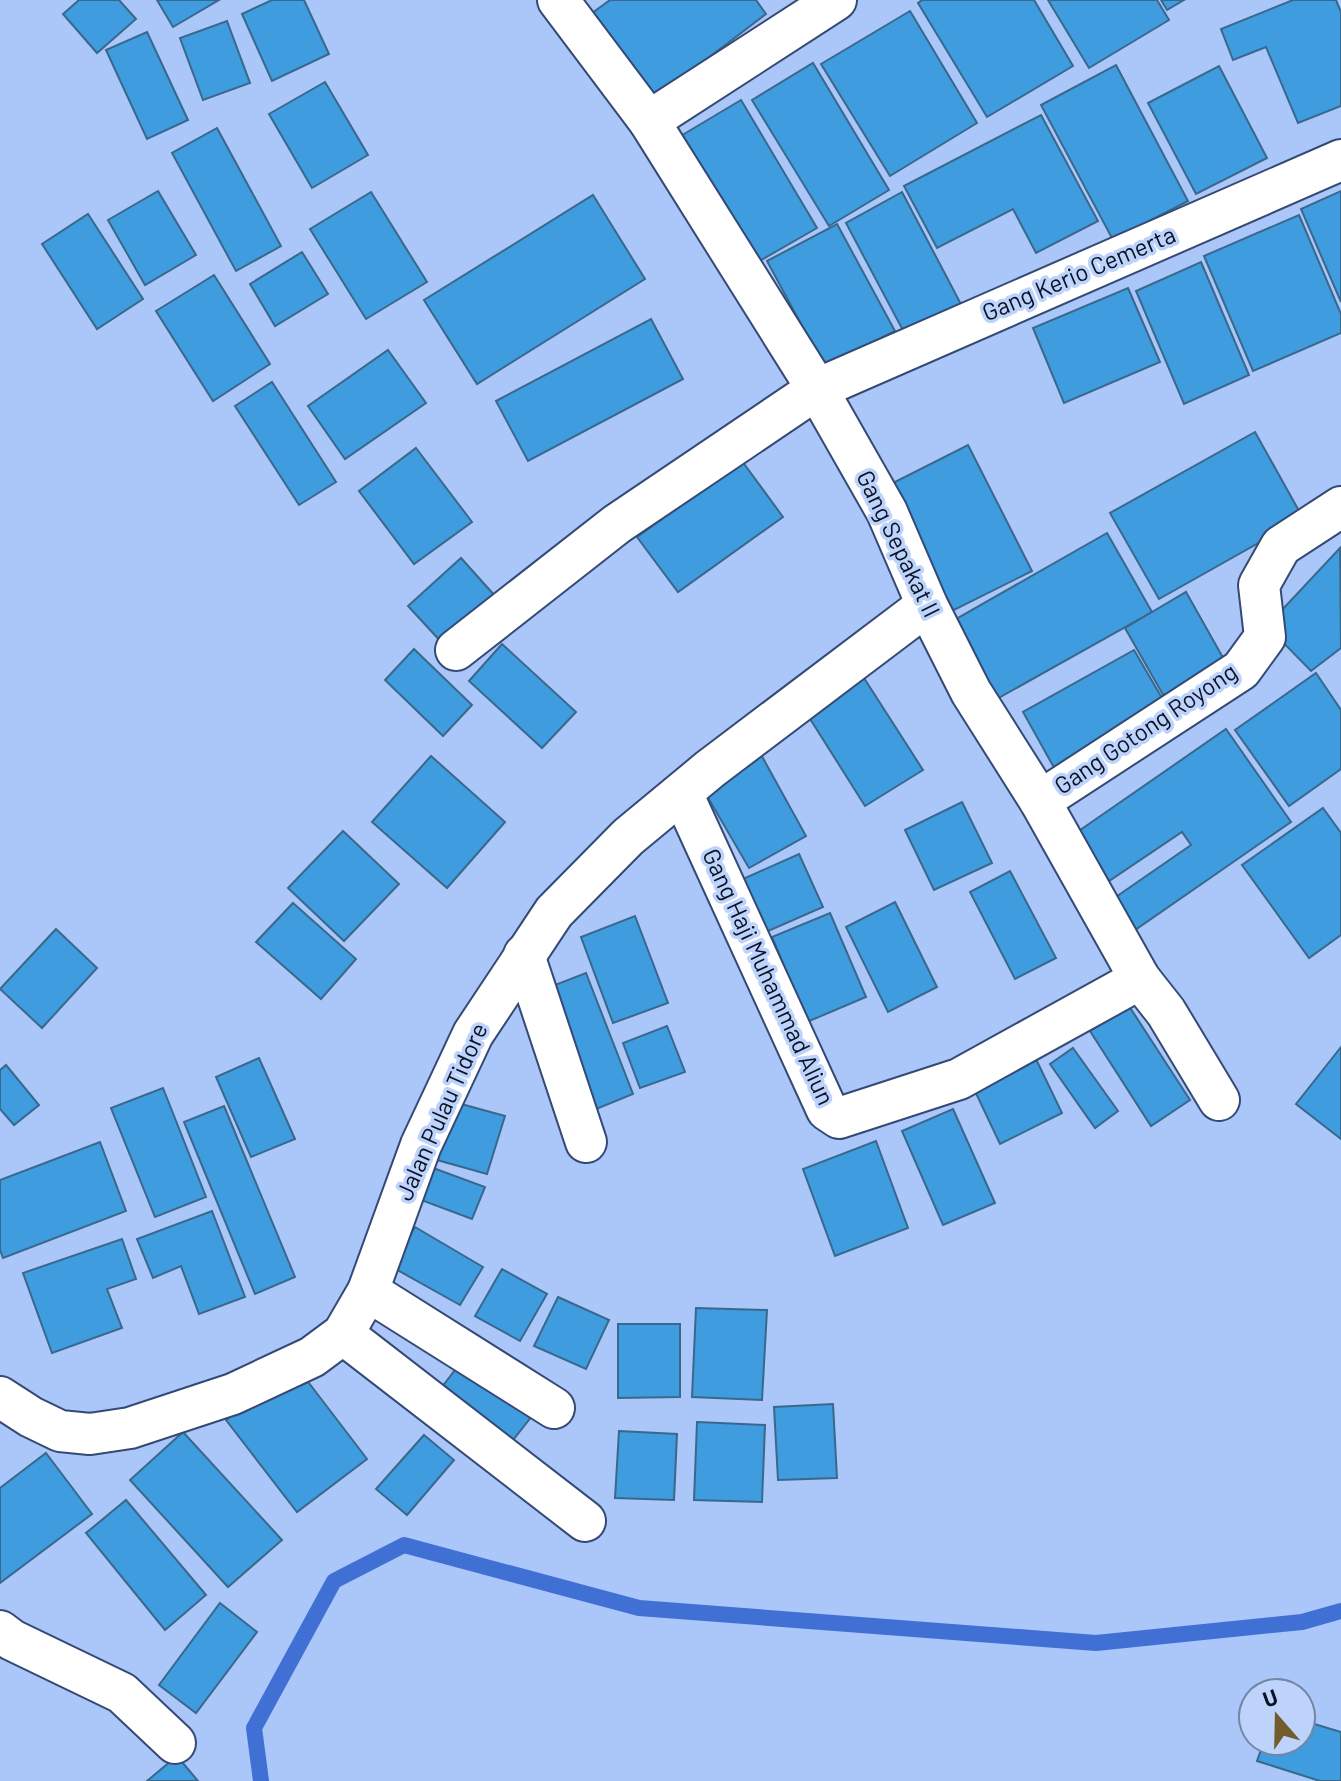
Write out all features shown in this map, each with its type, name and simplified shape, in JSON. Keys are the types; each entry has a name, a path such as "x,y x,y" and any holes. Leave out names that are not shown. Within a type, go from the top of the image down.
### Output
{"street":[{"name":"Gang Sepakat II","path":"558,0 649,121 817,389 887,512 927,605 971,692 1040,801 1140,979 1166,1012 1219,1100"},
{"path":"649,121 836,0"},
{"name":"Gang Kerio Cemerta","path":"456,650 617,524 817,389 1341,160"},
{"name":"Gang Gotong Royong","path":"1040,801 1241,670 1265,637 1259,585 1281,546 1341,507"},
{"name":"Jalan Pulau Tidore","path":"0,1397 60,1431 90,1434 130,1428 233,1394 312,1357 343,1334 368,1291 421,1145 473,1034 554,912 628,837 710,769 927,605"},
{"name":"Gang Haji Muhammad Aliun","path":"682,793 827,1110 839,1118 959,1079 1140,979"},
{"path":"524,955 586,1142"},
{"path":"368,1291 554,1408"},
{"path":"343,1334 585,1521"},
{"path":"0,1631 12,1640 122,1693 175,1743"}],"building":[{"path":"79,0 119,0 136,19 97,53 63,14"},
{"path":"157,0 219,0 173,27"},
{"path":"272,0 304,0 329,54 272,81 242,14"},
{"path":"610,0 756,0 766,14 649,103 584,19"},
{"path":"922,0 1034,0 1073,66 987,117 918,3"},
{"path":"1048,0 1157,0 1169,20 1089,68"},
{"path":"1161,0 1184,0 1167,10"},
{"path":"1293,0 1336,0 1341,12 1341,106 1298,123 1266,47 1233,60 1221,29"},
{"path":"910,11 977,123 890,176 821,64"},
{"path":"227,21 250,83 203,100 180,38"},
{"path":"147,32 188,120 147,139 106,50"},
{"path":"813,63 889,190 829,226 752,100"},
{"path":"1116,65 1188,201 1113,240 1041,105"},
{"path":"1219,66 1267,158 1196,194 1148,103"},
{"path":"325,82 368,155 312,188 269,114"},
{"path":"741,100 817,228 756,263 674,140"},
{"path":"1041,115 1098,221 1036,253 1013,209 937,248 904,186"},
{"path":"217,128 281,246 236,271 172,153"},
{"path":"158,191 196,255 145,285 108,220"},
{"path":"1341,191 1341,302 1301,209"},
{"path":"371,192 427,282 366,319 310,229"},
{"path":"902,192 963,308 907,338 846,223"},
{"path":"593,195 645,279 477,384 424,300"},
{"path":"88,214 143,299 97,329 42,244"},
{"path":"1299,215 1341,314 1341,333 1253,371 1204,256"},
{"path":"837,224 895,331 824,367 767,261"},
{"path":"302,252 328,294 275,326 250,284"},
{"path":"1201,262 1249,375 1184,404 1136,291"},
{"path":"214,275 270,364 213,401 156,311"},
{"path":"1128,288 1160,362 1064,403 1033,328"},
{"path":"651,319 683,379 528,461 496,401"},
{"path":"388,350 426,403 345,459 308,406"},
{"path":"272,382 336,482 299,505 235,406"},
{"path":"1255,432 1303,518 1159,599 1110,513"},
{"path":"968,445 1032,571 952,611 889,485"},
{"path":"416,448 472,522 414,564 359,491"},
{"path":"742,461 783,517 678,592 637,537"},
{"path":"1107,533 1152,612 995,700 951,622"},
{"path":"1340,548 1341,648 1311,671 1267,626"},
{"path":"461,558 496,597 444,645 408,606"},
{"path":"1186,592 1231,672 1170,707 1125,628"},
{"path":"502,644 576,712 542,748 469,681"},
{"path":"414,649 472,705 443,736 385,680"},
{"path":"1134,650 1169,710 1057,773 1023,712"},
{"path":"1316,673 1341,710 1341,769 1289,806 1235,730"},
{"path":"864,678 923,770 865,806 807,714"},
{"path":"1226,729 1291,822 1135,930 1113,899 1191,845 1182,832 1106,883 1073,835"},
{"path":"759,751 806,836 749,868 700,784"},
{"path":"431,756 505,822 447,888 372,822"},
{"path":"962,802 992,863 934,890 905,830"},
{"path":"1323,808 1341,833 1341,935 1309,958 1242,865"},
{"path":"343,831 399,884 344,941 288,888"},
{"path":"799,854 823,907 766,932 743,879"},
{"path":"1010,871 1056,958 1015,979 970,892"},
{"path":"895,902 937,987 888,1012 846,927"},
{"path":"293,903 356,959 321,999 256,942"},
{"path":"830,913 866,997 807,1022 772,937"},
{"path":"635,916 668,1003 613,1023 581,937"},
{"path":"56,929 97,968 42,1028 0,989"},
{"path":"586,973 633,1094 589,1112 542,990"},
{"path":"1129,1006 1190,1100 1151,1126 1090,1031"},
{"path":"667,1026 685,1072 640,1088 623,1043"},
{"path":"1341,1047 1341,1139 1296,1104"},
{"path":"1073,1048 1118,1111 1095,1128 1050,1064"},
{"path":"1035,1057 1062,1113 1000,1144 973,1087"},
{"path":"259,1058 295,1139 251,1157 216,1077"},
{"path":"6,1065 39,1105 14,1125 0,1109 0,1070"},
{"path":"163,1088 206,1197 155,1217 111,1108"},
{"path":"454,1102 505,1116 487,1174 437,1160"},
{"path":"224,1106 295,1277 255,1294 184,1122"},
{"path":"953,1109 995,1203 943,1225 902,1131"},
{"path":"876,1141 908,1228 835,1256 803,1169"},
{"path":"100,1142 126,1211 3,1258 0,1250 0,1180"},
{"path":"425,1165 485,1187 472,1219 413,1197"},
{"path":"212,1211 245,1297 199,1314 181,1266 153,1278 137,1239"},
{"path":"415,1227 483,1267 460,1305 392,1267"},
{"path":"122,1239 136,1279 107,1289 122,1328 52,1353 23,1273"},
{"path":"502,1269 547,1294 520,1341 475,1316"},
{"path":"558,1297 609,1320 586,1369 534,1346"},
{"path":"696,1308 767,1310 762,1400 692,1397"},
{"path":"618,1324 680,1324 680,1397 618,1398"},
{"path":"465,1357 536,1411 506,1449 435,1396"},
{"path":"296,1366 367,1459 297,1512 226,1420"},
{"path":"833,1404 837,1478 778,1480 774,1407"},
{"path":"697,1422 765,1425 762,1502 694,1500"},
{"path":"619,1431 677,1434 674,1500 615,1498"},
{"path":"183,1432 282,1540 228,1587 130,1480"},
{"path":"424,1435 454,1460 407,1515 376,1489"},
{"path":"46,1453 92,1514 0,1583 0,1488"},
{"path":"126,1500 206,1595 165,1630 86,1533"},
{"path":"220,1603 257,1632 196,1713 159,1685"},
{"path":"1317,1725 1341,1732 1341,1781 1320,1781 1257,1761 1258,1757 1317,1757"},
{"path":"177,1756 198,1781 147,1781"}],"waterway":[{"path":"261,1781 254,1728 334,1581 404,1545 639,1608 1096,1643 1302,1622 1341,1611"}]}
